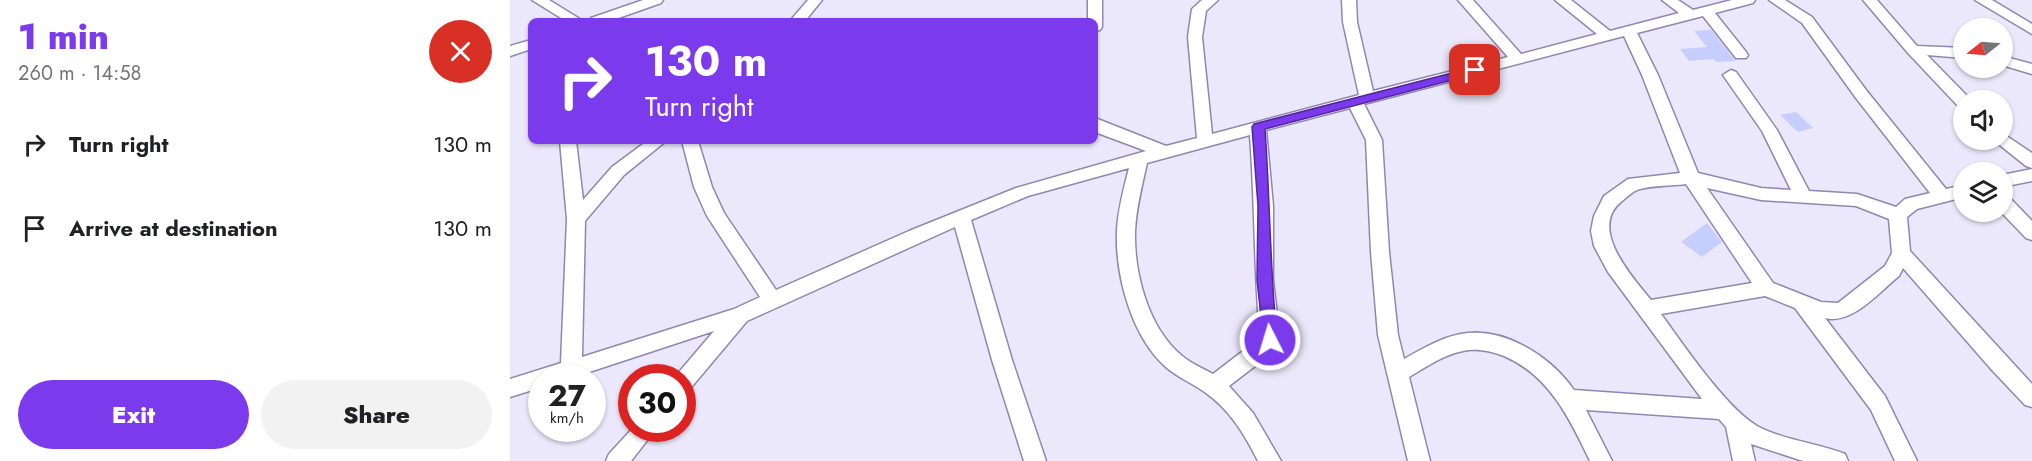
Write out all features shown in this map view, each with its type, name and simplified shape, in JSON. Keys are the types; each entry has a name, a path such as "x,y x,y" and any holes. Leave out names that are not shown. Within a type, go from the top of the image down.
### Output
{"street":[{"path":"539,0 571,18"},
{"path":"605,18 656,0"},
{"path":"800,18 815,0"},
{"path":"1095,0 1095,18"},
{"path":"1205,141 1195,36 1199,9 1211,0"},
{"path":"1349,0 1361,99 1377,156 1380,252 1388,335 1419,461"},
{"path":"1465,0 1519,60"},
{"path":"1562,0 1608,36"},
{"path":"1669,0 1700,14 1741,55"},
{"path":"587,364 740,315 848,264 1022,192 1361,99 1748,0"},
{"path":"1776,0 1807,20 1861,94 1942,196"},
{"path":"1870,0 1913,50 1953,91"},
{"path":"1982,0 2032,30"},
{"path":"1629,31 1650,75 1691,178 1766,288"},
{"path":"510,51 528,45"},
{"path":"1913,50 1953,52"},
{"path":"2013,63 2032,69"},
{"path":"1731,75 1769,130 1803,196"},
{"path":"1098,126 1165,152"},
{"path":"1213,386 1265,347 1270,340 1264,280 1264,206 1258,127"},
{"path":"568,144 576,219 571,364"},
{"path":"576,219 618,171 654,144"},
{"path":"691,144 703,188 716,216 772,300"},
{"path":"2013,147 2032,162"},
{"path":"1139,159 1126,239 1140,305 1154,340 1172,360 1213,386 1242,414 1270,461"},
{"path":"2013,179 2032,175"},
{"path":"1837,461 1750,433 1729,416 1696,377 1615,267 1603,246 1600,231 1602,216 1610,201 1634,183 1691,178 1761,194 1857,200 1898,215"},
{"path":"1898,215 1911,204 1953,194"},
{"path":"2013,213 2032,233"},
{"path":"1647,309 1766,288 1819,309 1832,312 1843,310 1892,271 1901,253 1898,215"},
{"path":"961,217 1002,360 1035,461"},
{"path":"1901,253 1936,290 1993,360 2032,398"},
{"path":"1801,302 1878,403 1906,461"},
{"path":"696,367 740,315"},
{"path":"1397,373 1446,347 1465,341 1480,341 1523,353 1539,364 1569,399 1601,461"},
{"path":"510,388 528,382"},
{"path":"1569,399 1729,416"},
{"path":"1729,416 1744,461"},
{"path":"616,461 633,442"}],"building":[{"path":"1711,30 1736,61 1716,62 1714,59 1689,61 1680,49 1707,47 1694,31"},
{"path":"1796,112 1813,128 1798,132 1780,115"},
{"path":"1707,223 1722,242 1702,257 1681,242"}],"route":[{"path":"1270,340 1264,280 1264,206 1258,127 1475,70"}]}
